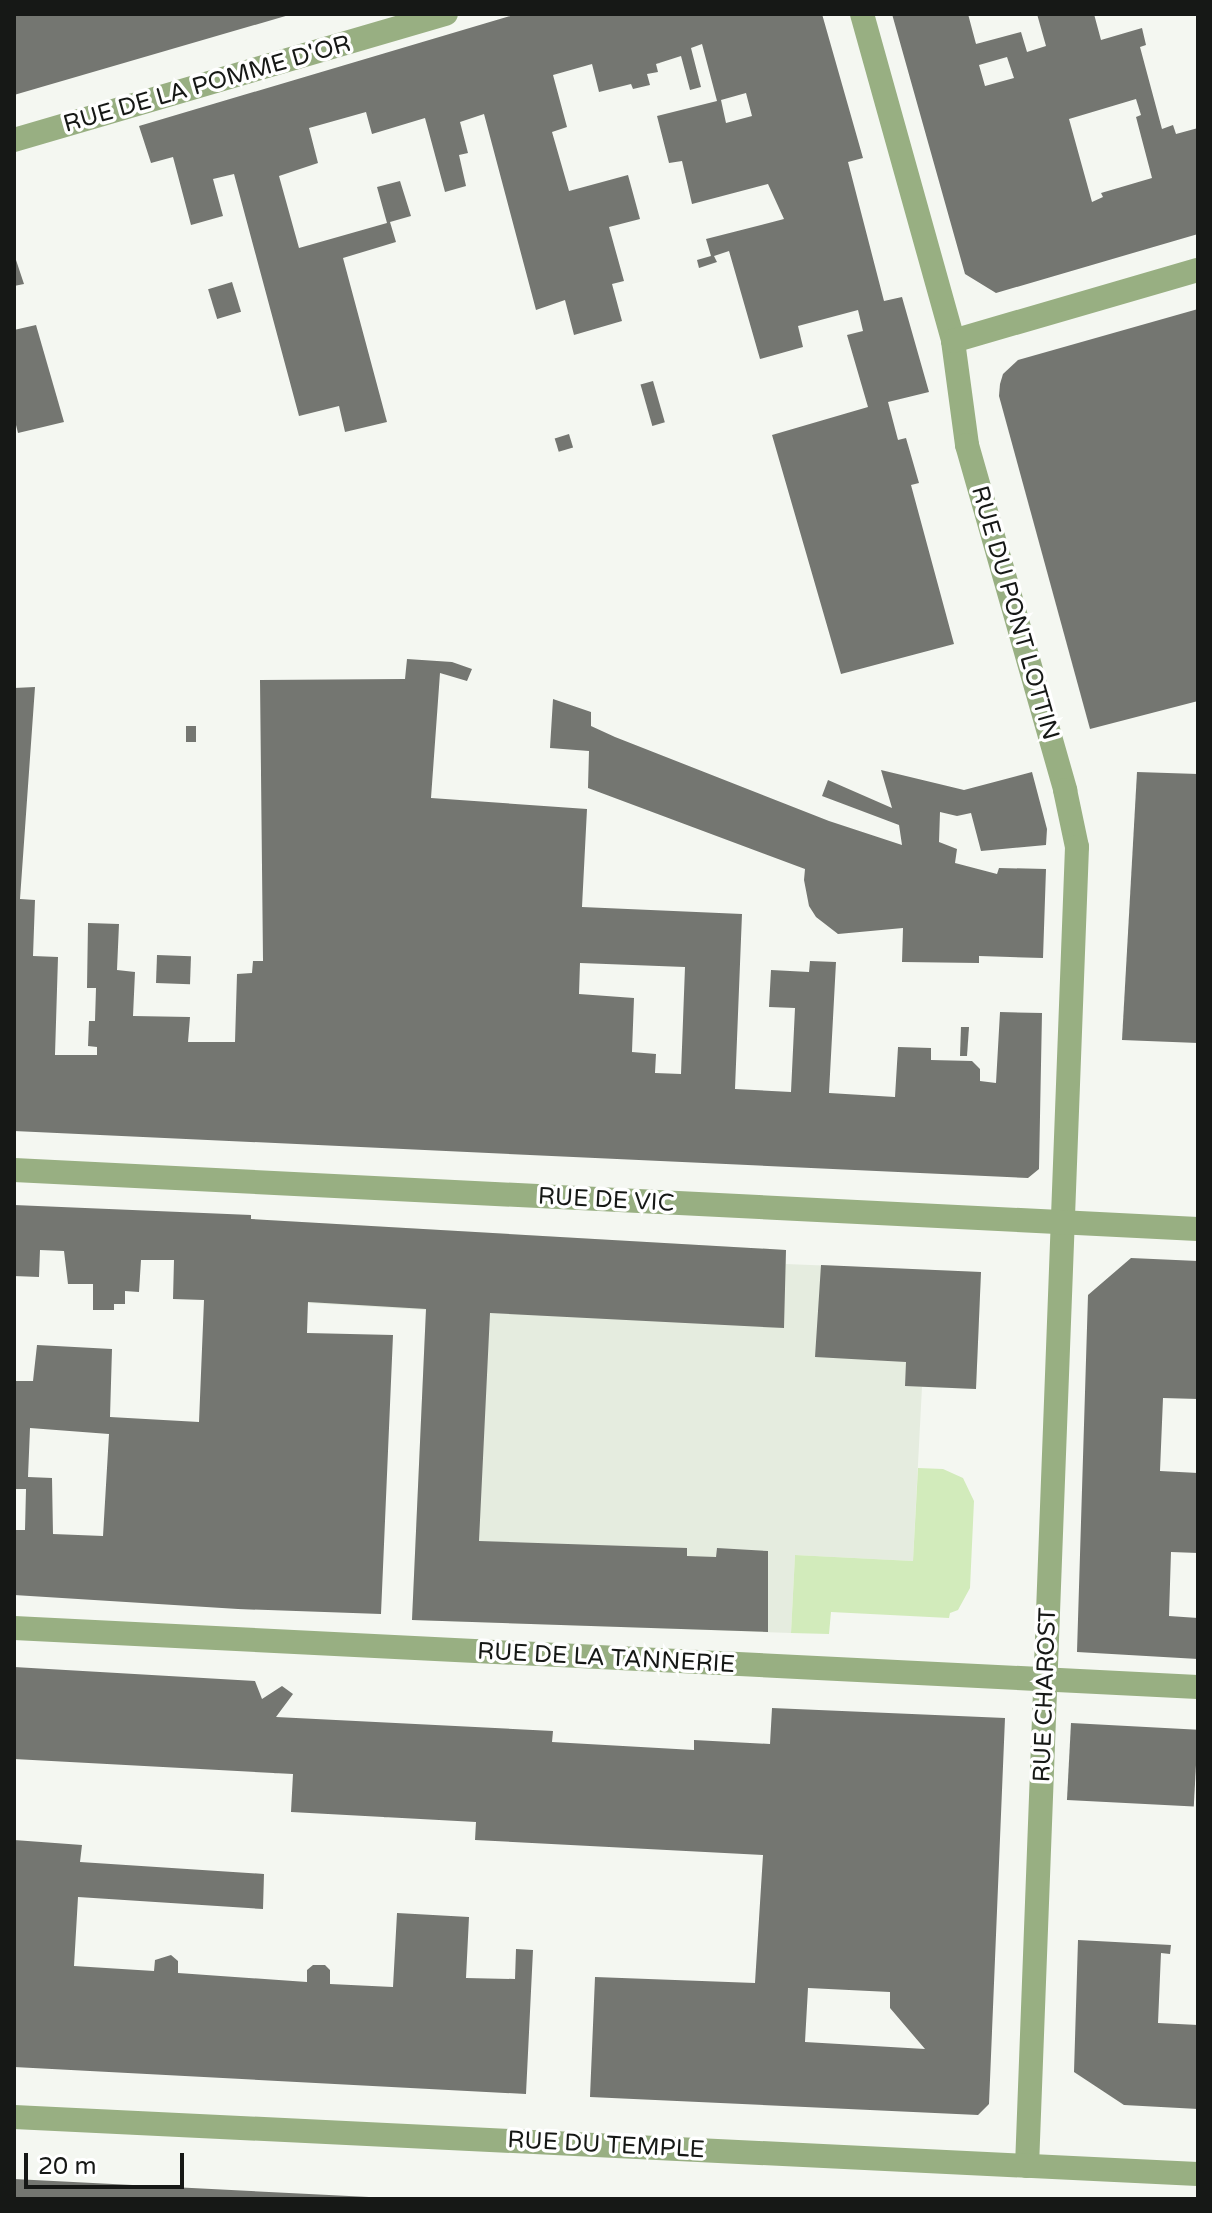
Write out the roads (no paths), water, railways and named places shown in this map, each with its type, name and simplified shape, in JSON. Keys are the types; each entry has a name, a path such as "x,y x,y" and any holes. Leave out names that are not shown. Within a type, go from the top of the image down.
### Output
{"street":[{"name":"RUE DE LA POMME D'OR","path":"14,140 446,14"},
{"name":"RUE DU PONT LOTTIN","path":"862,14 953,341 967,445 1065,790 1077,847 1062,1223"},
{"path":"953,341 1198,270"},
{"name":"RUE DE VIC","path":"14,1170 1198,1229"},
{"name":"RUE CHAROST","path":"1027,2166 1062,1223"},
{"name":"RUE DE LA TANNERIE","path":"14,1628 1198,1687"},
{"name":"RUE DU TEMPLE","path":"14,2117 1198,2174"}]}
